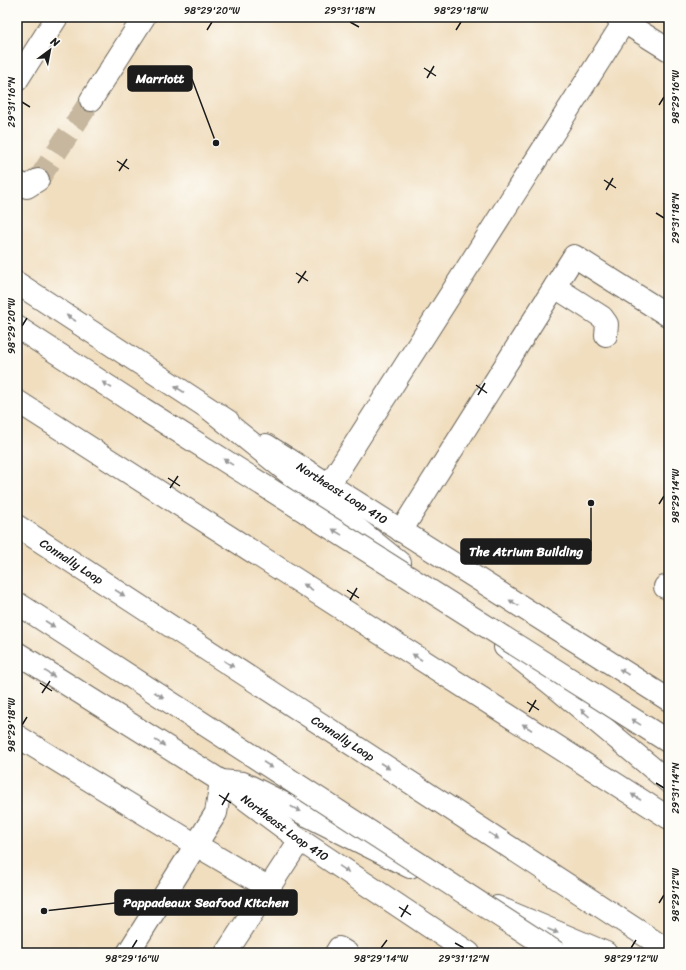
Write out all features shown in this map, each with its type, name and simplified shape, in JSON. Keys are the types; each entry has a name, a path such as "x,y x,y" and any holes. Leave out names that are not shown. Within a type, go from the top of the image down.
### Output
{"main road":[{"path":"17,80 57,17"},
{"path":"90,100 144,17"},
{"path":"330,485 621,19 669,50"},
{"path":"17,182 27,187 38,180"},
{"path":"401,531 574,256 669,316"},
{"name":"Northeast Loop 410","path":"17,283 212,411 669,700"},
{"path":"555,287 602,317 607,324 606,335"},
{"path":"17,327 140,407 669,742"},
{"path":"17,401 669,818"},
{"path":"212,411 560,691 669,782"},
{"name":"Connally Loop","path":"17,526 669,951"},
{"path":"17,603 557,953"},
{"name":"Northeast Loop 410","path":"17,653 221,781 300,840 469,953"},
{"path":"17,736 269,888"},
{"path":"128,953 216,813 221,781 243,783 451,888 606,953"},
{"path":"226,953 300,840"},
{"path":"336,953 339,948 347,953"}],"tunnel":[{"path":"38,180 91,100"}],"place":[{"name":"Marriott","path":"216,143"},
{"name":"The Atrium Building","path":"591,503"},
{"name":"Pappadeaux Seafood Kitchen","path":"44,911"}]}
